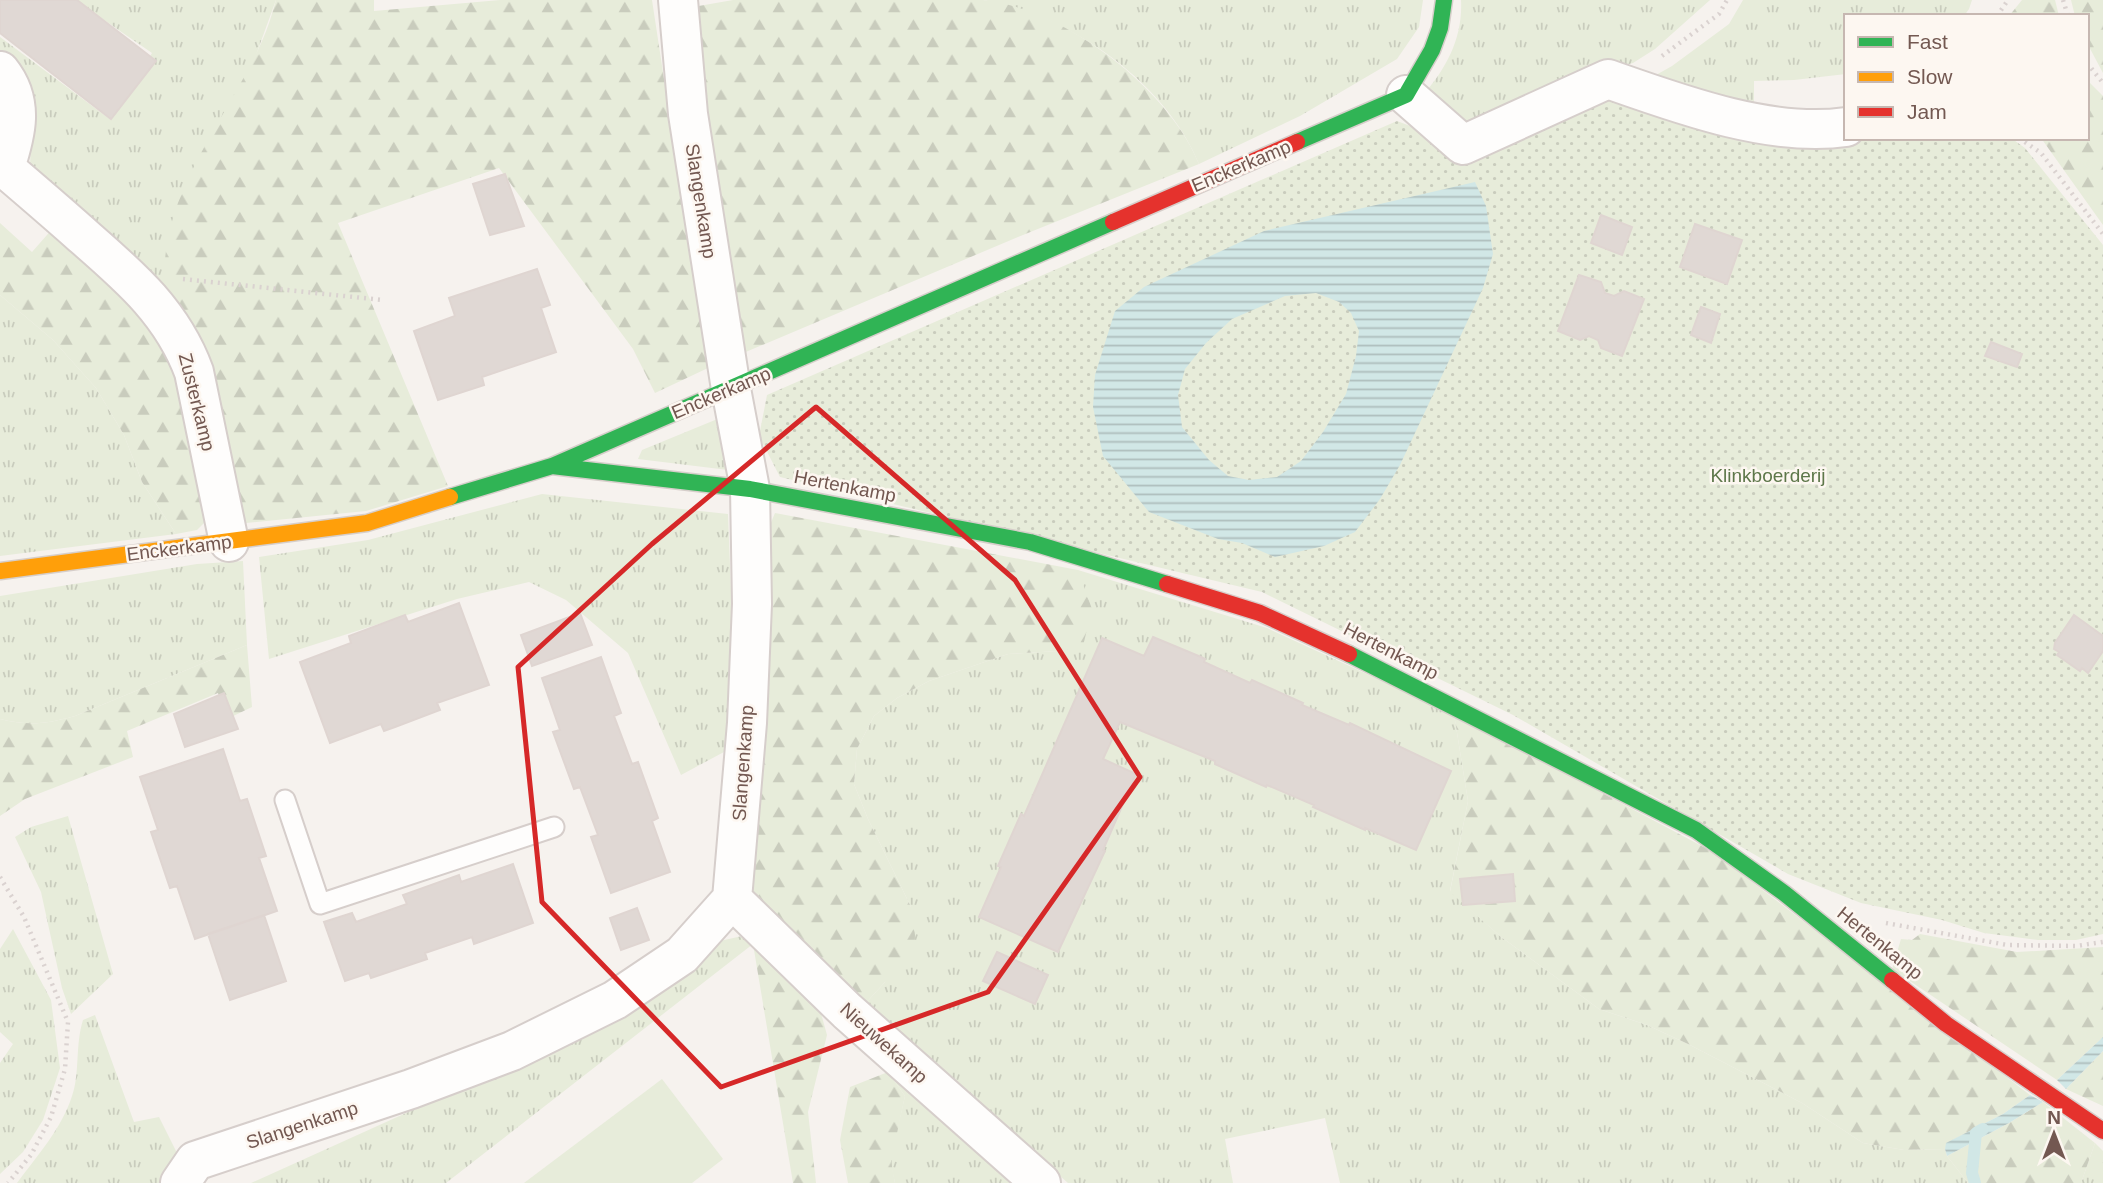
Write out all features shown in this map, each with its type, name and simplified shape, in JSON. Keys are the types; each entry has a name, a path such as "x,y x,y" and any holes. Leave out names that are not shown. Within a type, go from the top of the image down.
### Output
{"street":[{"name":"Slangenkamp","path":"180,1183 195,1161 411,1089 512,1051 615,1000 682,955 732,899 748,696 752,604 750,489 731,389 688,114 678,0"},
{"path":"1444,0 1442,21 1433,53 1406,95 1463,145 1608,79 1681,104 1773,126 1823,130 1844,127"},
{"name":"Zusterkamp","path":"0,71 11,90 16,110 16,132 2,166 127,273 169,320 184,346 194,372 229,542"},
{"name":"Enckerkamp","path":"0,571 367,523 552,467 1406,95"},
{"name":"Hertenkamp","path":"552,467 750,489 1030,542 1260,613 1334,646 1696,830 1784,893 1946,1024 2103,1131"},
{"name":"Nieuwekamp","path":"732,899 848,1011 1041,1183"}],"lane":[{"path":"285,800 320,904 554,827"}],"path":[{"path":"1608,79 1667,54 1719,14 1727,0"},
{"path":"2089,66 2103,83"},
{"path":"2022,140 2041,153 2103,234"},
{"path":"127,273 382,300"},
{"path":"0,877 24,917 68,1022 65,1069 51,1117 31,1155 8,1183"},
{"path":"1881,922 2007,945 2076,946 2103,942"}],"highlighted area":[{"path":"816,407 1015,580 1140,777 988,992 721,1087 542,902 518,667 652,544"}],"green space":[{"path":"75,0 276,0 167,300 30,170 31,126 0,55 0,37 111,120 152,53"},
{"path":"276,0 374,0 374,11 500,0 652,0 708,368 655,393 633,349 499,168 338,223 448,486 366,511 246,523 236,507 167,300 165,265 170,231 180,197 247,72 262,41"},
{"path":"733,0 983,0 1015,7 1047,19 1110,57 1164,108 1184,136 1199,164 741,354 693,7"},
{"path":"984,0 1423,0 1419,27 1397,59 1300,116 1199,164 1170,114 1150,91 1104,52 1053,22 1021,9"},
{"path":"1461,0 1710,0 1655,49 1633,63 1580,78 1467,129 1424,94 1452,51 1459,26"},
{"path":"1743,0 1972,0 1965,14 1844,14 1844,74 1754,81 1754,111 1640,84 1672,66 1729,24"},
{"path":"2022,0 2055,0 2058,14 2011,14"},
{"path":"2071,0 2103,0 2103,73 2089,47 2089,14 2074,14"},
{"path":"2089,82 2103,96 2103,225 2042,140 2089,140"},
{"name":"Klinkboerderij","path":"1614,92 1844,138 1844,140 2014,140 2025,148 2103,245 2103,934 2076,940 2038,940 1984,933 1942,920 1861,903 1788,874 1513,715 1262,592 780,477 759,436 767,395 1397,121 1487,155"},
{"path":"0,223 32,252 54,227 173,351 199,453 205,522 197,530 176,534 142,482 124,435 96,388 53,340 0,295"},
{"path":"0,295 53,340 96,388 124,435 142,482 176,534 0,556"},
{"path":"715,420 725,421 728,470 638,459 642,450"},
{"path":"542,494 728,514 737,745 681,775 628,653 566,600 529,582 457,599 269,659 259,557 368,540"},
{"path":"775,513 1078,570 1092,609 1083,646 1059,651 1008,654 929,681 897,698 874,716 857,749 854,784 911,907 915,935 914,958 885,982 865,1004 782,926 751,890 761,546"},
{"path":"243,561 247,645 75,716 38,723 0,719 0,596 197,564"},
{"path":"1078,570 1267,628 1454,714 1468,801 1450,891 1500,936 1599,1009 1647,1025 1688,1044 1802,1103 1863,1143 1904,1150 1945,1149 1947,1156 1968,1183 1340,1183 1325,1118 1225,1139 1233,1183 1068,1183 865,1004 885,982 911,907 854,784 857,749 874,716 897,698 929,681 1008,654 1059,651"},
{"path":"247,645 252,707 225,720 218,693 127,731 133,757 25,799 0,816 0,719 38,723 75,716"},
{"path":"1454,714 1713,852 2030,1095 2003,1114 1947,1143 1945,1149 1904,1150 1863,1143 1802,1103 1688,1044 1647,1025 1599,1009 1500,936 1450,892 1468,801"},
{"path":"68,816 113,974 71,1014 62,988 41,892 15,837 31,827"},
{"path":"13,929 51,1000 60,1068 43,1120 23,1152 0,1174 0,1063 13,1044 0,1032 0,949"},
{"path":"1920,934 2017,952 2103,947 2103,1037 2057,1080 1892,969 1901,939 1912,940"},
{"path":"742,936 753,944 446,1183 251,1183 645,1005 690,971 720,941"},
{"path":"753,944 819,1006 827,1035 808,1112 816,1183 793,1183"},
{"path":"95,1015 134,1122 159,1117 180,1159 161,1183 17,1183 68,1108 74,1087 83,1020"},
{"path":"2103,1051 2103,1106 2066,1089"},
{"path":"888,1072 1014,1183 895,1183 890,1161 905,1096"},
{"path":"888,1072 905,1096 891,1161 895,1183 848,1183 840,1140 850,1087"},
{"path":"662,1079 723,1159 692,1183 524,1183"},
{"path":"2043,1102 2095,1143 2081,1183 1968,1183 1947,1156"},
{"path":"2095,1143 2103,1151 2103,1183 2081,1183"}],"shaded area":[{"path":"1475,182 1486,206 1493,254 1483,288 1400,465 1380,499 1355,532 1324,546 1275,557 1242,543 1218,539 1149,512 1103,456 1093,407 1095,375 1115,311 1144,287 1264,231","holes":["1316,293 1339,302 1351,313 1359,331 1356,356 1346,394 1323,432 1301,461 1277,477 1249,480 1228,476 1209,460 1182,427 1178,395 1185,369 1206,343 1232,319 1285,296"]},
{"path":"2103,1037 2103,1051 2066,1089 2057,1080"},
{"path":"2030,1095 2043,1102 1947,1156 1946,1143 2003,1114"}],"building":[{"path":"0,0 77,0 156,61 111,119 0,33"},
{"path":"505,174 524,226 490,235 473,184"},
{"path":"1601,215 1632,227 1622,255 1591,243"},
{"path":"1695,224 1742,240 1727,284 1680,267"},
{"path":"537,269 550,305 541,308 556,352 482,377 484,385 438,400 414,331 455,316 449,298"},
{"path":"1579,275 1601,282 1605,293 1614,296 1624,291 1644,299 1622,356 1601,348 1598,340 1589,336 1580,340 1558,331"},
{"path":"1701,307 1720,314 1711,343 1691,335"},
{"path":"1991,342 2022,354 2017,367 1985,356"},
{"path":"459,603 489,685 437,703 440,710 395,727 384,731 381,724 330,743 300,662 351,643 349,636 405,615 408,622"},
{"path":"580,613 592,645 532,666 521,635"},
{"path":"2074,615 2103,636 2103,651 2088,673 2082,668 2080,671 2057,655 2059,652 2054,649 2055,643"},
{"path":"1153,637 1201,657 1205,659 1204,662 1250,683 1252,680 1303,703 1302,705 1349,725 1350,723 1451,771 1416,850 1120,722 1103,759 1136,774 1103,850 1105,851 1058,952 979,917 1001,867 998,866 1021,814 1024,816 1102,638 1144,656"},
{"path":"601,657 621,713 614,716 632,764 638,762 658,818 652,821 670,872 611,893 591,837 598,835 580,787 574,789 553,732 560,730 542,678"},
{"path":"224,693 238,729 185,747 174,714"},
{"path":"223,749 240,801 247,799 266,856 259,858 277,911 195,939 177,886 170,888 151,832 158,830 140,777"},
{"path":"513,864 533,923 474,944 472,937 425,953 427,959 371,978 369,973 345,981 324,922 352,913 356,922 407,904 403,895 459,875 461,882"},
{"path":"1513,874 1515,901 1463,905 1460,879"},
{"path":"637,908 649,940 621,950 610,918"},
{"path":"264,915 286,981 230,1000 208,934"},
{"path":"997,952 1048,975 1035,1004 983,981"}],"waterway":[{"path":"1975,1183 1972,1173 1976,1133 1983,1129"}],"traffic: fast":[{"path":"1297,142 1406,95 1432,50 1440,28 1444,0"},
{"path":"450,497 552,466 1113,222"},
{"path":"552,466 750,489 1030,542 1167,584"},
{"path":"1349,654 1696,830 1784,893 1892,980"}],"traffic: slow":[{"path":"0,571 367,523 450,497"}],"traffic: jam":[{"path":"1113,222 1297,142"},
{"path":"1167,584 1260,613 1349,654"},
{"path":"1892,980 1946,1024 2103,1131"}]}
